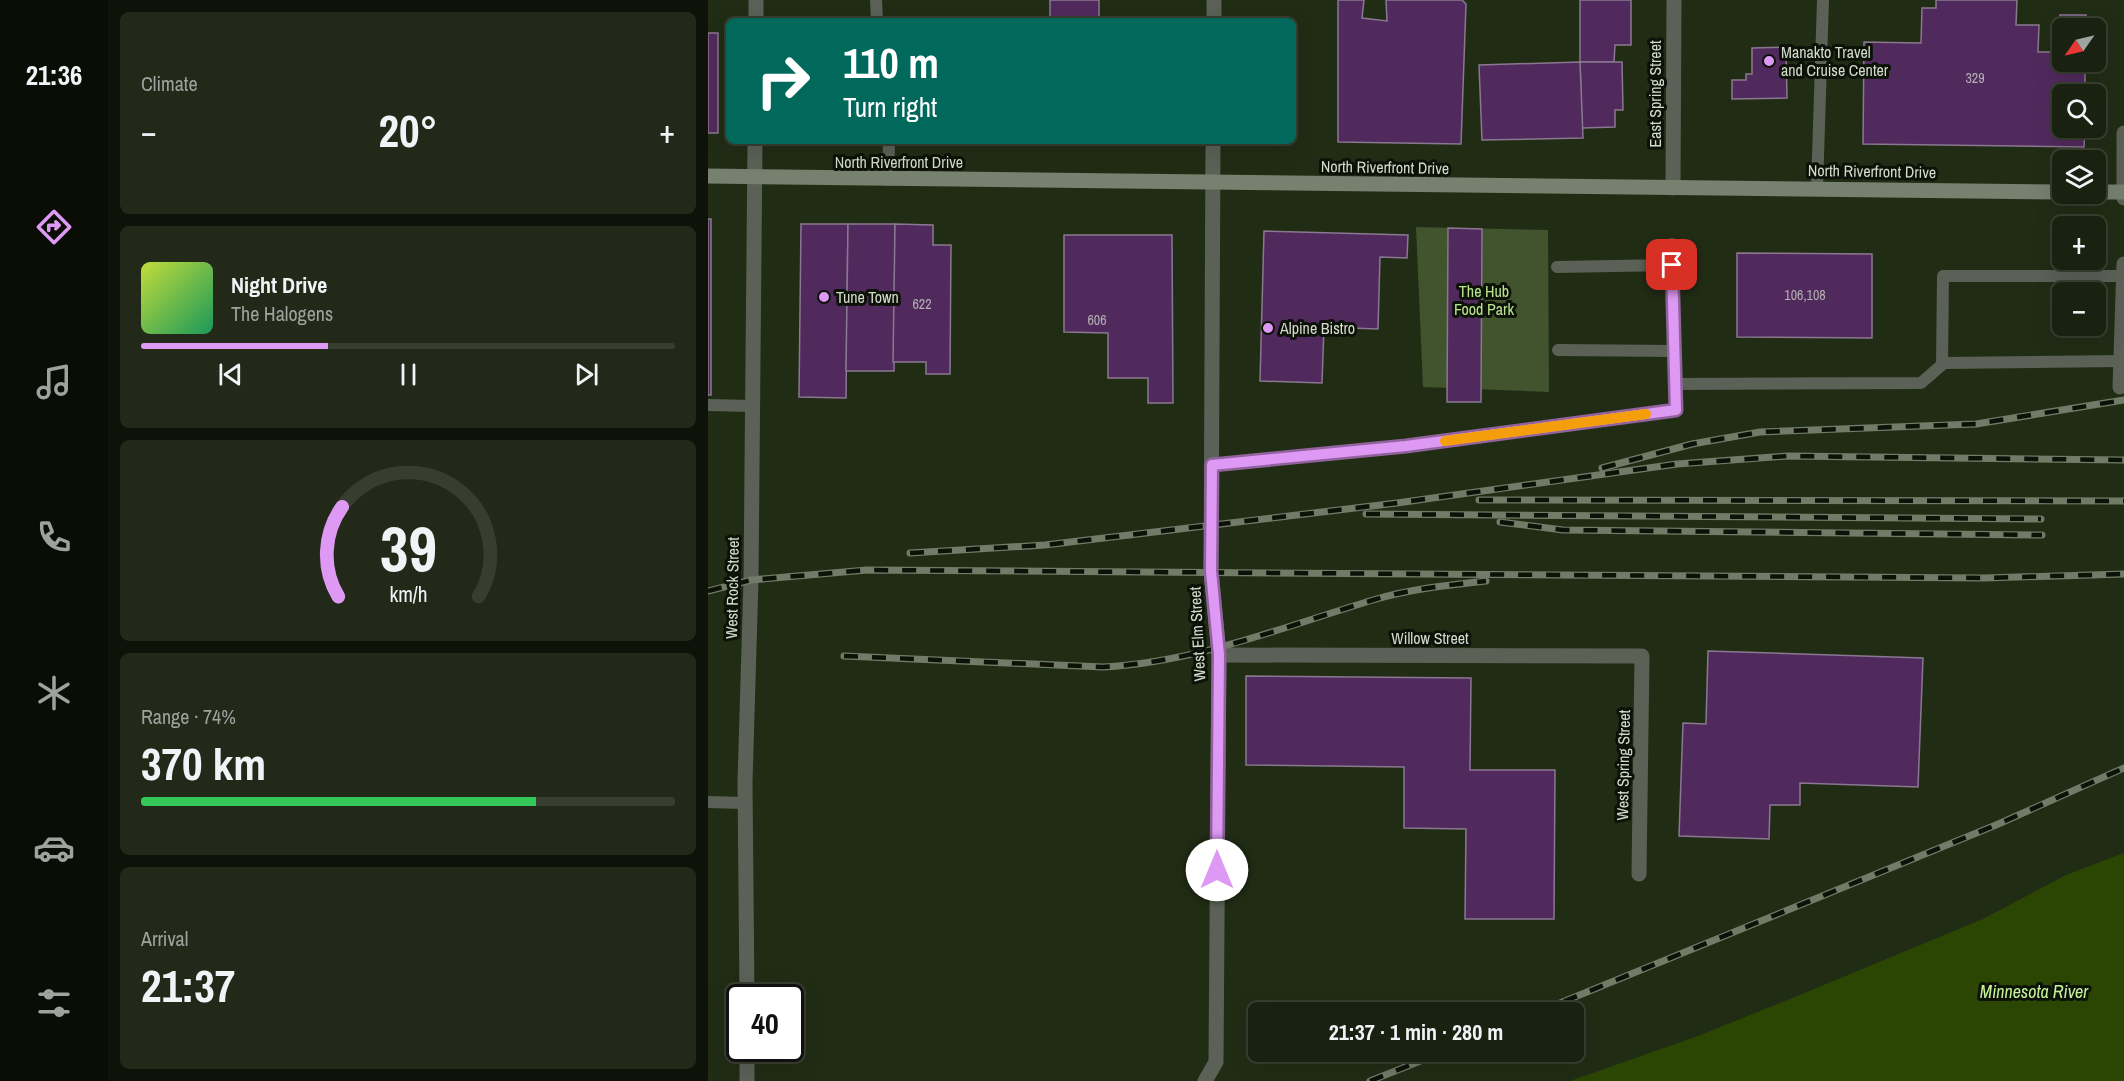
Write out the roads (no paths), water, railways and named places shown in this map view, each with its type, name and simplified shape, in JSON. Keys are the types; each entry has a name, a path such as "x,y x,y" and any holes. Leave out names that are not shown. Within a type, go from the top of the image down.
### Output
{"main road":[{"name":"North Riverfront Drive","path":"708,176 888,180 2052,192"},
{"path":"2106,192 2124,192"}],"street":[{"path":"756,0 756,18"},
{"path":"1214,0 1214,18"},
{"name":"East Spring Street","path":"1673,188 1674,0"},
{"path":"2124,133 2124,198"},
{"name":"West Rock Street","path":"747,984 745,802 752,580 756,178 754,144"},
{"name":"West Elm Street","path":"1205,1081 1216,1062 1219,655 1211,571 1213,144"},
{"path":"2120,387 2124,264"},
{"name":"Willow Street","path":"1219,655 1642,656"},
{"name":"West Spring Street","path":"1639,874 1642,656"},
{"path":"747,1062 747,1081"}],"lane":[{"path":"876,0 876,18"},
{"path":"1818,188 1822,0"},
{"path":"888,180 889,144"},
{"path":"1212,465 1406,446 1676,410 1672,244"},
{"path":"1557,267 1672,265"},
{"path":"1942,364 1943,276 2124,276"},
{"path":"1558,350 1674,351"},
{"path":"1675,384 1920,383 1942,364 2121,361"},
{"path":"708,405 752,406"},
{"path":"708,802 745,802"}],"water":[{"name":"Minnesota River","path":"2124,853 2124,1081 1570,1081 1698,1036 1785,1001 1983,919 2066,875"}],"railway":[{"path":"1602,468 1692,444 1760,432 1976,424 2124,400"},
{"path":"910,553 1045,545 1397,503 1677,464 1788,456 2124,460"},
{"path":"1479,500 2124,501"},
{"path":"1366,514 2041,519"},
{"path":"1500,522 1563,530 2042,535"},
{"path":"708,591 751,580 867,570 1984,578 2124,574"},
{"path":"844,656 1103,667 1138,664 1240,642 1387,596 1486,581"},
{"path":"1562,1002 1996,825 2124,768"},
{"path":"1370,1081 1418,1062"}],"place":[{"name":"Manakto Travel and Cruise Center","path":"1769,61"},
{"name":"Tune Town","path":"824,297"},
{"name":"Alpine Bistro","path":"1268,328"}],"park label":[{"name":"The Hub Food Park","path":"1484,300"}]}
